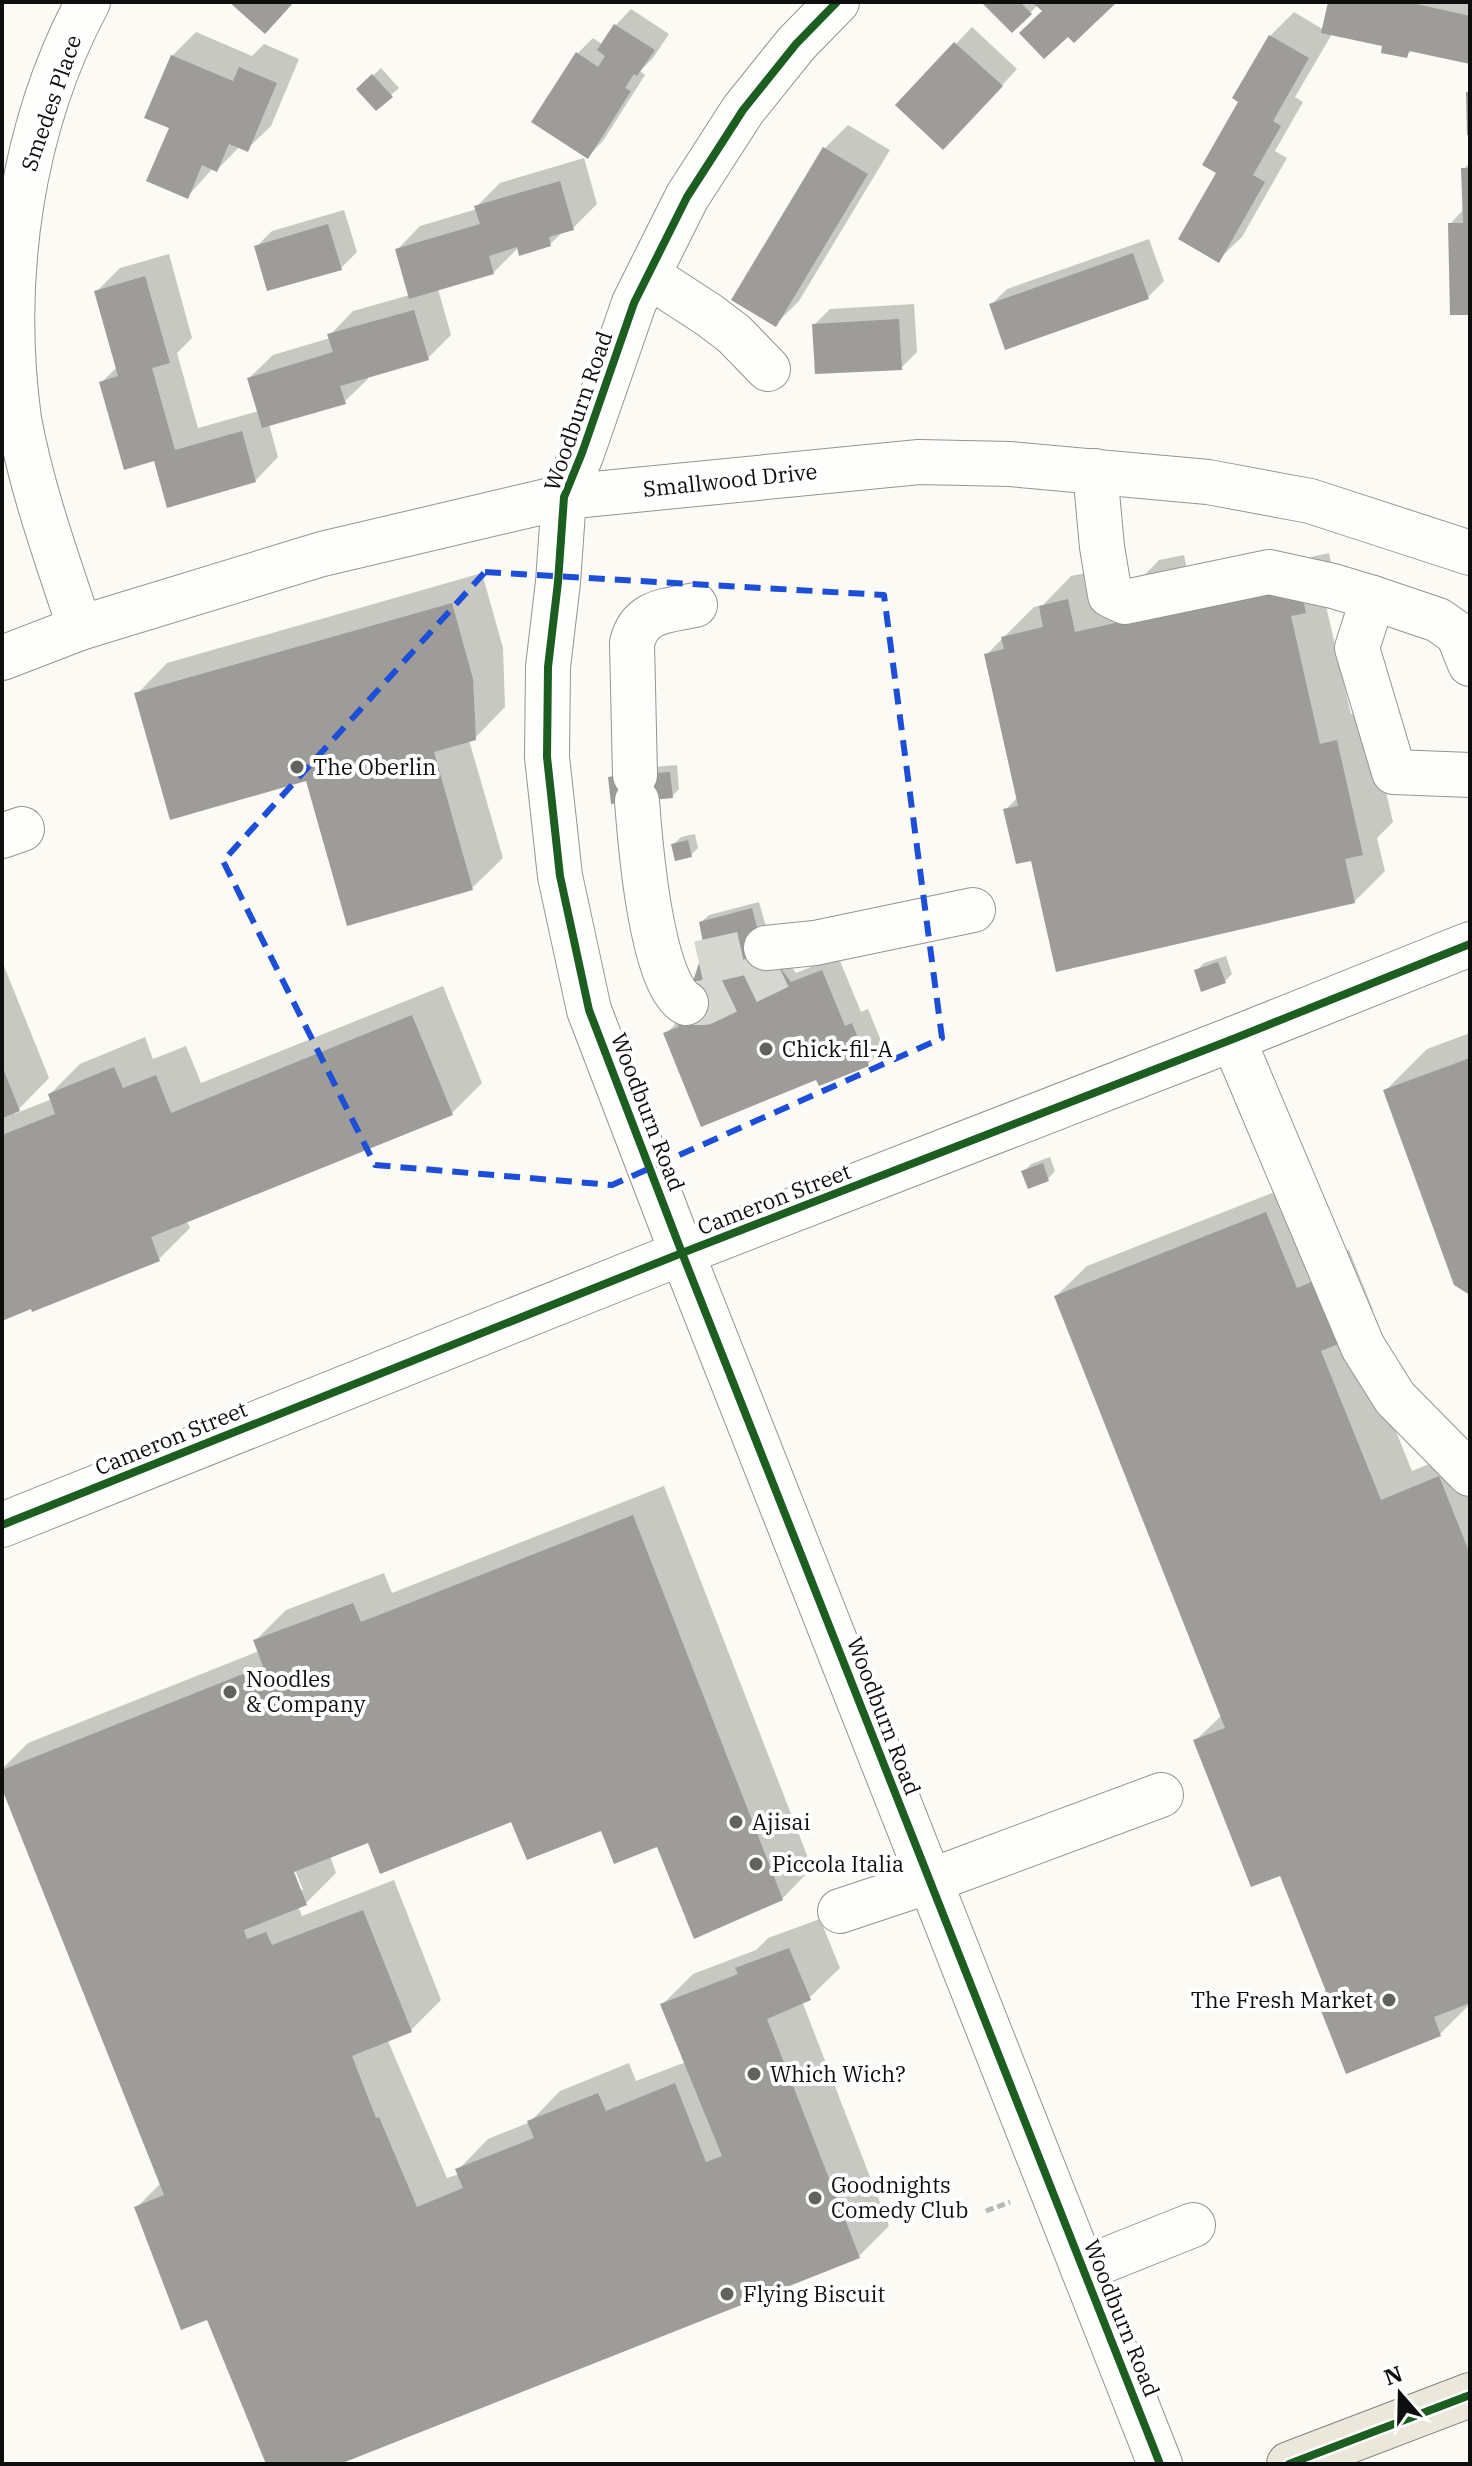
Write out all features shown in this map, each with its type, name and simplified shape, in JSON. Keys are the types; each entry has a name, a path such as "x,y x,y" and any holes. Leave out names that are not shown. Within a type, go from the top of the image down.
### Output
{"main road":[{"path":"1289,2464 1470,2395"}],"street":[{"name":"Smedes Place","path":"80,628 43,518 19,419 9,335 15,230 32,145 59,63 88,2"},
{"name":"Woodburn Road","path":"837,2 796,44 743,110 687,197 634,303 564,497 548,667 547,757 560,876 589,1010 1160,2464"},
{"path":"649,276 721,324 768,369"},
{"name":"Smallwood Drive","path":"2,658 80,628 322,554 564,497 919,462 1010,464 1208,482 1310,501 1470,553"},
{"path":"1095,471 1110,595 1125,602 1269,572 1333,586 1438,620 1458,634 1470,664"},
{"path":"1373,598 1357,648 1394,772 1470,775"},
{"path":"683,978 656,945 650,912 636,788 632,643 635,629 643,621 653,615 695,605"},
{"path":"773,957 815,943 973,910"},
{"name":"Cameron Street","path":"2,1525 682,1253 1470,944"},
{"path":"1233,1039 1363,1347 1395,1398 1470,1474"},
{"path":"840,1911 1161,1795"},
{"path":"1083,2269 1193,2225"}],"path":[{"path":"986,2211 1015,2200"}],"highlighted area":[{"path":"485,572 884,595 942,1038 612,1185 375,1165 223,861"}],"building":[{"path":"229,2 294,2 265,34"},
{"path":"981,2 1020,2 1032,14 1012,33"},
{"path":"1032,2 1117,2 1074,43 1068,37 1044,59 1019,33 1042,11"},
{"path":"1328,2 1408,2 1470,16 1470,64 1409,51 1407,58 1381,53 1382,46 1321,33"},
{"path":"614,24 655,50 625,88 631,91 588,159 531,122 576,52 598,67 605,56 597,50"},
{"path":"1269,35 1309,58 1273,121 1281,126 1253,175 1265,182 1219,263 1178,239 1216,173 1202,165 1238,102 1232,98"},
{"path":"954,42 1003,86 943,150 895,105"},
{"path":"171,55 233,81 239,67 277,83 248,152 229,144 217,172 202,165 188,199 146,181 169,128 144,118"},
{"path":"372,74 393,97 376,111 356,89"},
{"path":"1466,92 1470,92 1470,135 1467,135"},
{"path":"823,147 868,174 776,327 731,300"},
{"path":"1461,168 1470,168 1470,315 1450,315 1448,223 1463,223"},
{"path":"560,181 574,230 549,237 551,246 519,256 517,247 489,256 494,274 409,299 395,249 480,224 474,206"},
{"path":"328,224 342,270 267,291 254,246"},
{"path":"1133,253 1149,299 1005,350 989,304"},
{"path":"145,276 170,363 152,368 175,450 242,431 256,482 167,508 154,461 124,470 99,382 118,376 94,291"},
{"path":"414,310 429,360 340,386 346,404 262,428 247,378 333,352 327,334"},
{"path":"899,319 902,370 815,374 812,324"},
{"path":"1299,582 1306,613 1291,616 1320,744 1337,740 1363,855 1345,859 1355,903 1056,972 1031,861 1016,864 1003,809 1018,806 984,654 1004,649 1001,637 1043,627 1039,606 1068,599 1075,632"},
{"name":"The Oberlin","path":"452,603 473,679 476,740 434,752 473,890 347,926 306,781 170,820 134,693"},
{"path":"670,772 673,798 611,804 608,777"},
{"path":"688,840 692,857 675,861 671,844"},
{"name":"Chick-fil-A","path":"752,908 758,931 769,953 791,982 822,970 845,1026 852,1023 869,1066 819,1086 816,1080 701,1127 663,1033 678,1027 704,948 699,922"},
{"path":"1218,962 1226,983 1201,992 1194,970"},
{"path":"412,1015 453,1115 151,1237 160,1261 2,1321 2,1135 55,1114 48,1094 114,1067 123,1088 156,1075 171,1113"},
{"path":"1470,1058 1470,1295 1454,1285 1383,1090"},
{"path":"2,1066 20,1111 2,1118"},
{"path":"1043,1163 1049,1181 1028,1189 1021,1171"},
{"path":"1266,1212 1297,1288 1319,1279 1343,1342 1321,1351 1381,1500 1439,1476 1470,1554 1470,2003 1434,2017 1441,2036 1346,2074 1316,1998 1327,1994 1280,1876 1251,1887 1193,1740 1225,1728 1054,1296"},
{"path":"633,1515 783,1900 694,1939 657,1847 614,1864 601,1831 527,1860 511,1822 380,1874 368,1843 294,1872 307,1905 244,1930 247,1939 266,1932 272,1945 363,1910 412,2032 352,2056 376,2118 379,2117 417,2207 463,2188 455,2169 534,2138 527,2121 598,2093 606,2111 675,2083 706,2162 722,2156 660,2004 738,1974 735,1968 789,1948 811,2000 767,2019 860,2258 340,2464 266,2464 207,2320 181,2330 134,2207 164,2195 2,1789 2,1770 263,1666 253,1640 353,1603 361,1622"}],"tunnel":[{"path":"699,963 766,948"},
{"path":"686,1003 704,1003 779,967"}],"cycle path":[{"path":"837,2 796,44 743,110 687,197 634,303 564,497 548,667 547,757 560,876 589,1010 1160,2464"},
{"path":"2,1525 682,1253 1470,944"},
{"path":"1289,2464 1470,2395"}],"place":[{"name":"The Oberlin","path":"297,767"},
{"name":"Chick-fil-A","path":"766,1049"},
{"name":"Noodles & Company","path":"230,1692"},
{"name":"Ajisai","path":"736,1822"},
{"name":"Piccola Italia","path":"756,1864"},
{"name":"The Fresh Market","path":"1389,2000"},
{"name":"Which Wich?","path":"754,2074"},
{"name":"Goodnights Comedy Club","path":"815,2198"},
{"name":"Flying Biscuit","path":"727,2294"}]}
